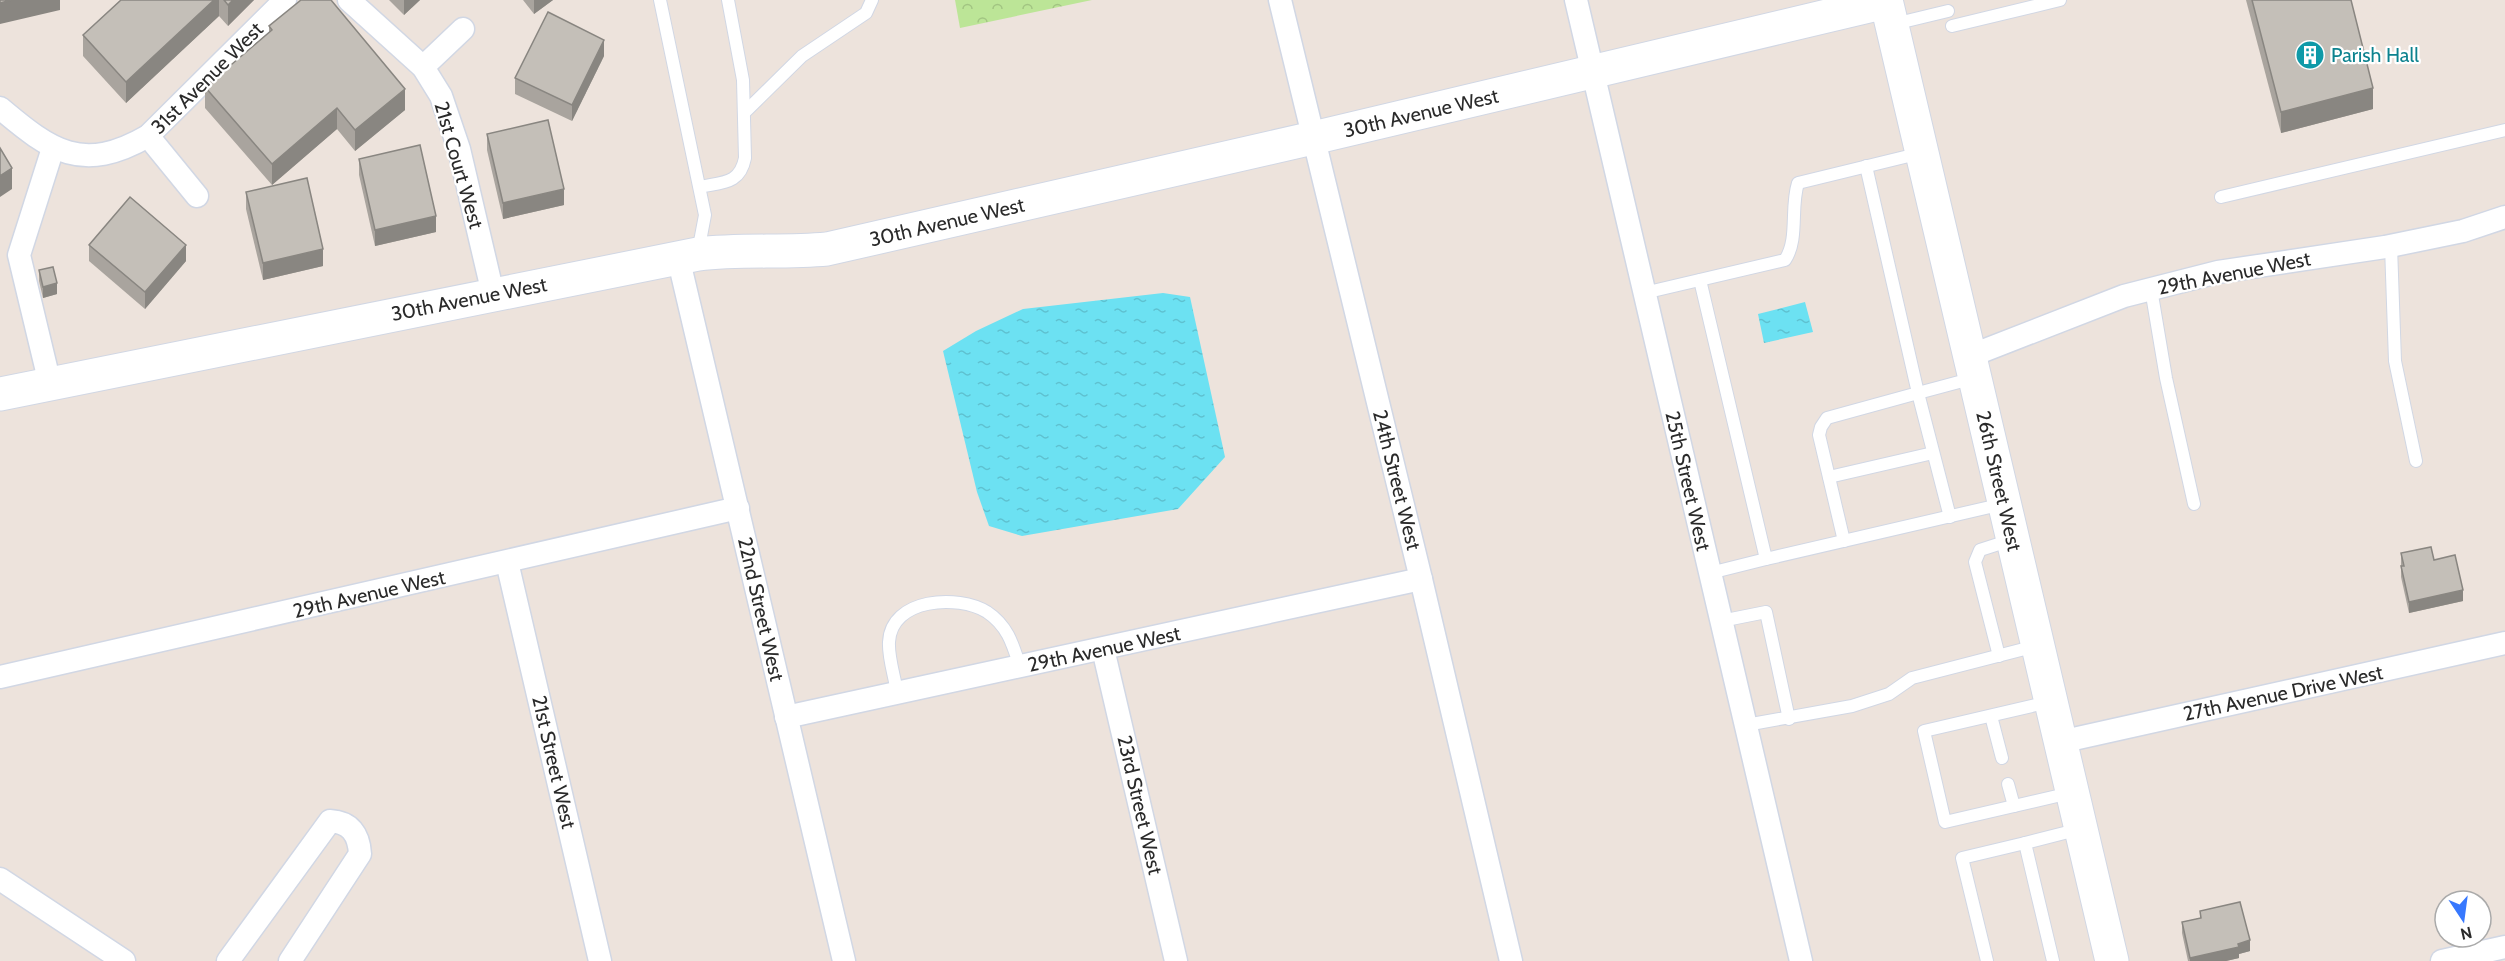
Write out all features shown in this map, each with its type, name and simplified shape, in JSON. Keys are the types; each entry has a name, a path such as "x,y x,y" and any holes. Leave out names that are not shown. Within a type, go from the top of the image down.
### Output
{"street":[{"name":"31st Avenue West","path":"53,148 79,154 108,153 148,136 285,0"},
{"name":"21st Court West","path":"349,0 423,67 441,96 459,149 493,294"},
{"name":"24th Street West","path":"1280,0 1511,961"},
{"name":"25th Street West","path":"1576,0 1801,961"},
{"name":"30th Avenue West","path":"0,394 688,255 719,251 786,252 827,249 1592,72 1888,9"},
{"name":"26th Street West","path":"1888,9 2112,961"},
{"path":"423,67 463,29"},
{"path":"0,108 37,139 53,148 19,255 50,384"},
{"path":"148,136 197,196"},
{"name":"29th Avenue West","path":"1972,367 2013,341 2098,305 2151,289 2229,270 2391,246 2463,231 2505,217"},
{"name":"22nd Street West","path":"688,255 738,508 844,961"},
{"name":"29th Avenue West","path":"0,677 738,508"},
{"name":"21st Street West","path":"507,562 600,961"},
{"name":"29th Avenue West","path":"786,717 1421,579"},
{"name":"27th Avenue Drive West","path":"2060,742 2505,643"},
{"name":"23rd Street West","path":"1103,649 1176,961"},
{"path":"228,961 330,821 339,822 355,833 360,842 360,854 290,961"},
{"path":"0,879 124,961"},
{"path":"2442,961 2505,947"}],"lane":[{"path":"660,0 705,215 688,255"},
{"path":"700,187 735,179 743,170 745,158 743,80 728,0"},
{"path":"744,113 802,56 866,14 872,0"},
{"path":"1952,26 2060,0"},
{"path":"1888,9 1948,11"},
{"path":"2221,197 2505,130"},
{"path":"1644,293 1785,260 1791,251 1794,194 1798,183 1922,153"},
{"path":"1866,166 1918,393 1950,517"},
{"path":"2391,246 2395,361 2416,461"},
{"path":"1700,280 1766,559"},
{"path":"2151,289 2166,378 2194,504"},
{"path":"1844,541 1819,435 1827,418 1918,393 1972,367"},
{"path":"1829,477 1933,453"},
{"path":"1710,573 2004,504"},
{"path":"1999,656 1975,562 1980,550 2012,540"},
{"path":"897,693 889,641 897,621 915,608 937,601 962,602 988,613 1010,635 1020,667"},
{"path":"1721,621 1766,612 1789,719"},
{"path":"1746,725 1852,706 1889,694 1912,678 2037,646"},
{"path":"2051,702 1924,731 1945,822 2072,793"},
{"path":"1991,716 2002,758"},
{"path":"2008,783 2014,806"},
{"path":"1987,961 1962,858 2080,829"},
{"path":"2025,843 2053,961"}],"green space":[{"path":"955,0 1092,0 960,28"}],"water":[{"path":"1163,293 1190,297 1225,457 1178,509 1022,536 989,526 977,492 943,351 976,331 1023,309"},
{"path":"1805,302 1813,332 1764,343 1758,314"}],"building":[{"path":"121,0 214,0 126,82 83,35"},
{"path":"301,0 331,0 405,89 355,130 337,108 272,164 205,87 272,30 269,26"},
{"name":"Parish Hall","path":"2252,0 2351,0 2373,88 2281,112"},
{"path":"548,12 604,40 572,105 515,78"},
{"path":"548,120 564,189 503,203 487,134"},
{"path":"420,145 436,216 375,230 359,159"},
{"path":"0,148 12,168 0,176"},
{"path":"307,178 323,249 263,263 246,192"},
{"path":"130,197 186,245 145,292 89,245"},
{"path":"53,267 57,283 43,287 39,270"},
{"path":"2431,547 2434,560 2455,555 2463,590 2409,602 2401,566 2404,566 2401,553"},
{"path":"2240,902 2250,940 2238,944 2239,947 2190,958 2182,922 2201,918 2200,911"}],"place":[{"name":"Parish Hall","path":"2310,55"}]}
